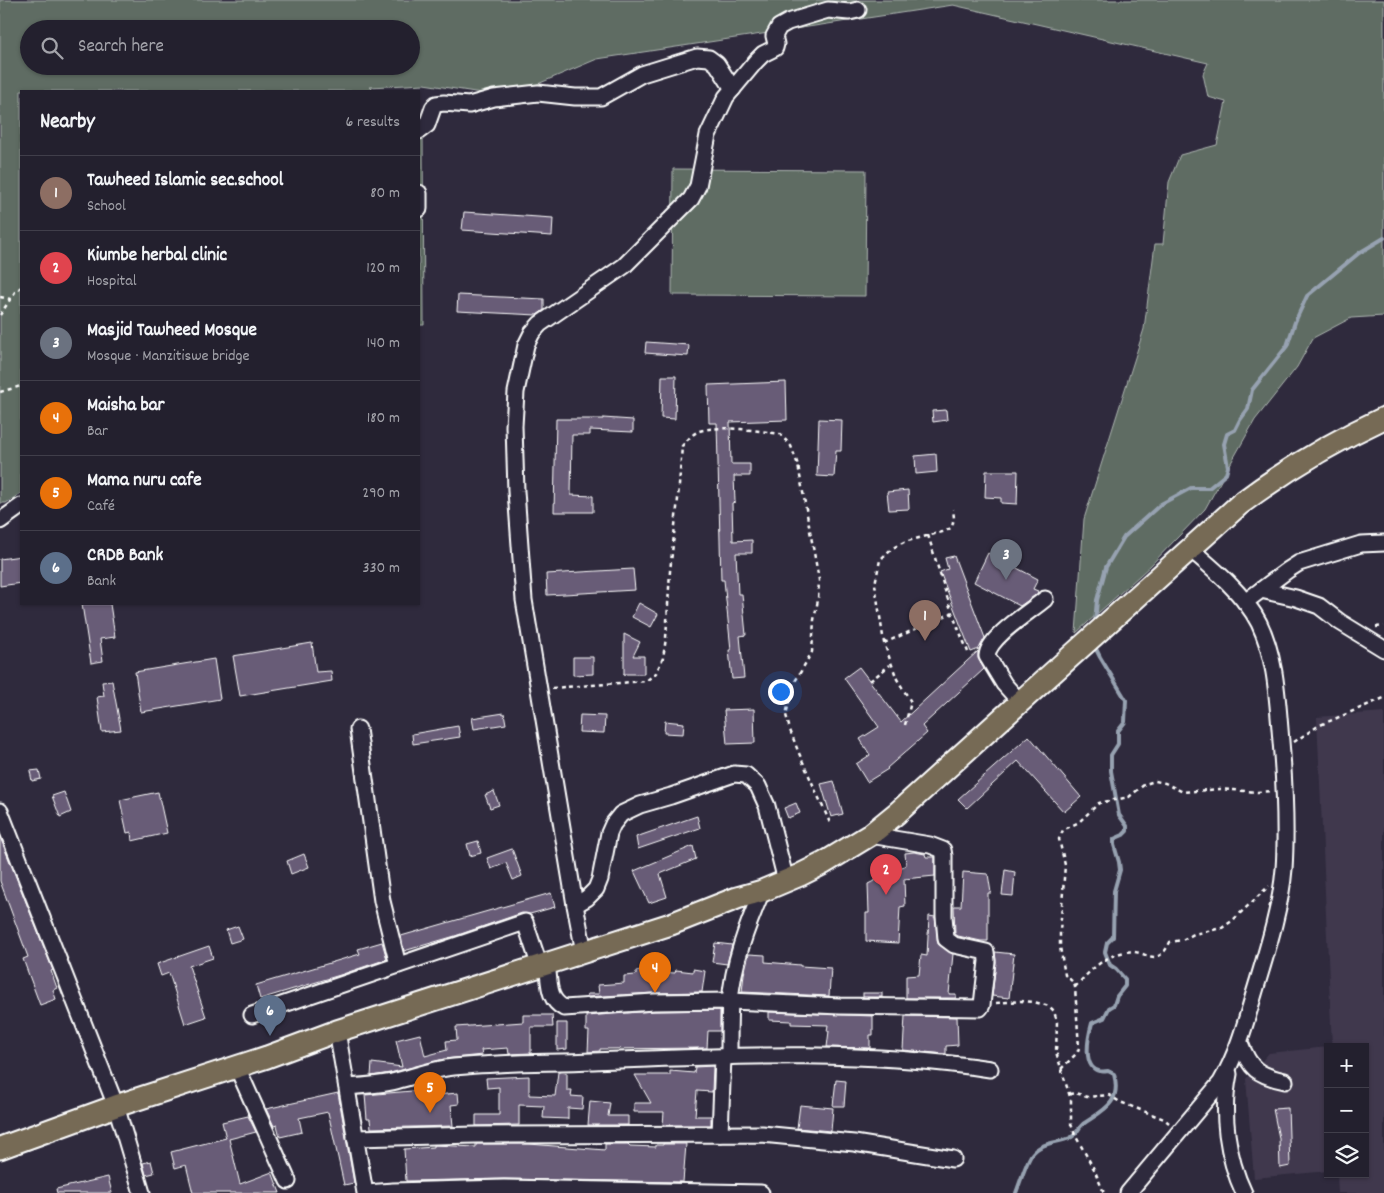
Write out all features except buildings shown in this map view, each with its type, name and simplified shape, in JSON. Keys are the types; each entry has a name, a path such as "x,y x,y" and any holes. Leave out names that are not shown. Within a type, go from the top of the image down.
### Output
{"highway":[{"path":"0,1148 116,1106 237,1067 337,1031 671,924 737,898 762,891 824,863 870,834 898,813 1189,548 1240,504 1271,480 1314,453 1384,418"}],"street":[{"path":"584,952 524,600 514,459 514,426 516,392 526,346 532,333 540,324 624,266 691,199 698,186 708,134 726,97 756,60 774,48 776,44 774,36 779,27 788,22 828,10 848,12 858,10"},
{"path":"420,130 426,125 436,104 470,104 494,98 538,93 575,97 601,97 642,74 696,57 708,58 717,64 733,89"},
{"path":"0,521 20,507"},
{"path":"1246,602 1299,563 1361,544 1384,542"},
{"path":"1128,1193 1221,1082 1232,1063 1262,970 1284,871 1286,829 1281,745 1272,659 1258,622 1246,602 1189,548"},
{"path":"1261,590 1296,598 1319,606 1340,622 1384,649"},
{"path":"1020,702 1004,684 987,656 988,651 992,643 1001,634 1045,599"},
{"path":"358,729 382,901 398,965"},
{"path":"575,905 587,898 596,889 600,880 609,833 621,814 640,805 734,774 746,775 758,786 767,806 786,881"},
{"path":"0,811 116,1106 142,1193"},
{"path":"252,1015 525,922 544,966 552,998 564,1008 730,1001 840,1006 980,1008 982,1005 987,961 986,952 954,945 946,939 943,850 930,845 870,834"},
{"path":"720,1134 730,1001 734,977 743,938 762,891"},
{"path":"337,1031 366,1193 504,1188 761,1193"},
{"path":"1240,1043 1247,1060 1254,1070 1270,1078 1285,1081"},
{"path":"346,1087 392,1082 431,1070 479,1064 726,1057 856,1058 958,1064 990,1068"},
{"path":"1232,1063 1225,1093 1225,1110 1230,1156 1244,1193"},
{"path":"237,1067 288,1181"},
{"path":"355,1138 476,1135 762,1134 854,1143 954,1160"}],"path":[{"path":"0,315 10,299 20,288"},
{"path":"0,297 10,299"},
{"path":"0,392 20,386"},
{"path":"540,689 646,681 656,673 663,658 666,638 670,571 682,446 697,432 717,429 748,429 780,434 791,446 798,465 819,580 812,652 793,685 786,715 795,744 830,823"},
{"path":"905,725 911,702 897,679 884,643 875,584 880,560 891,549 904,542 946,531 952,527 953,509"},
{"path":"928,535 952,613 968,652"},
{"path":"884,643 952,613"},
{"path":"870,681 891,665"},
{"path":"1281,745 1296,741 1318,726 1384,698"},
{"path":"1061,1069 1077,1053 1079,1048 1075,987 1065,975 1060,947 1065,865 1059,839 1063,830 1079,822 1099,803 1129,796 1145,784 1155,781 1183,792 1220,789 1267,792 1283,788"},
{"path":"1075,987 1095,966 1108,958 1131,952 1151,958 1157,957 1164,952 1170,942 1222,928 1232,921 1284,871"},
{"path":"982,1005 1021,1001 1049,1006 1054,1011 1057,1022 1056,1052 1072,1107 1071,1124 1104,1193"},
{"path":"1068,1094 1076,1093 1088,1097 1109,1095 1120,1102 1164,1119 1172,1125 1178,1134"}],"shaded area":[{"path":"0,0 1384,0 1384,316 1351,318 1313,338 1297,367 1255,420 1205,509 1150,566 1076,633 1084,519 1144,329 1155,244 1163,244 1169,182 1180,155 1217,145 1226,102 1208,97 1203,74 1208,63 953,5 597,59 507,97 424,84 370,87 373,90 20,90 20,494 6,503 0,503"},
{"path":"420,134 423,137 424,325 420,325"},
{"path":"673,169 866,170 865,296 672,295"},
{"path":"1384,712 1384,1193 1338,1193 1337,1178 1369,1178 1369,1043 1332,1043 1317,717"},
{"path":"1324,1047 1324,1171 1254,1178 1246,1079 1269,1053"}],"waterway":[{"path":"1095,623 1097,600 1106,567 1124,537 1161,504 1191,488 1209,488 1226,474 1228,467 1224,444 1227,434 1235,430 1248,409 1252,390 1287,346 1307,296 1359,253 1384,238"},
{"path":"1016,1193 1032,1154 1040,1147 1072,1137 1083,1124 1109,1105 1115,1092 1114,1074 1093,1068 1088,1056 1088,1047 1092,1023 1104,1018 1125,986 1125,979 1110,965 1105,952 1107,943 1113,937 1114,891 1120,870 1114,839 1127,831 1127,826 1119,815 1111,771 1111,755 1118,744 1118,731 1125,722 1126,700 1094,645"}],"place":[{"name":"Masjid Tawheed Mosque","path":"1006,580"},
{"name":"Tawheed Islamic sec.school","path":"925,641"},
{"name":"Kiumbe herbal clinic","path":"886,895"},
{"name":"Maisha bar","path":"655,993"},
{"name":"CRDB Bank","path":"270,1036"},
{"name":"Mama nuru cafe","path":"430,1113"}]}
